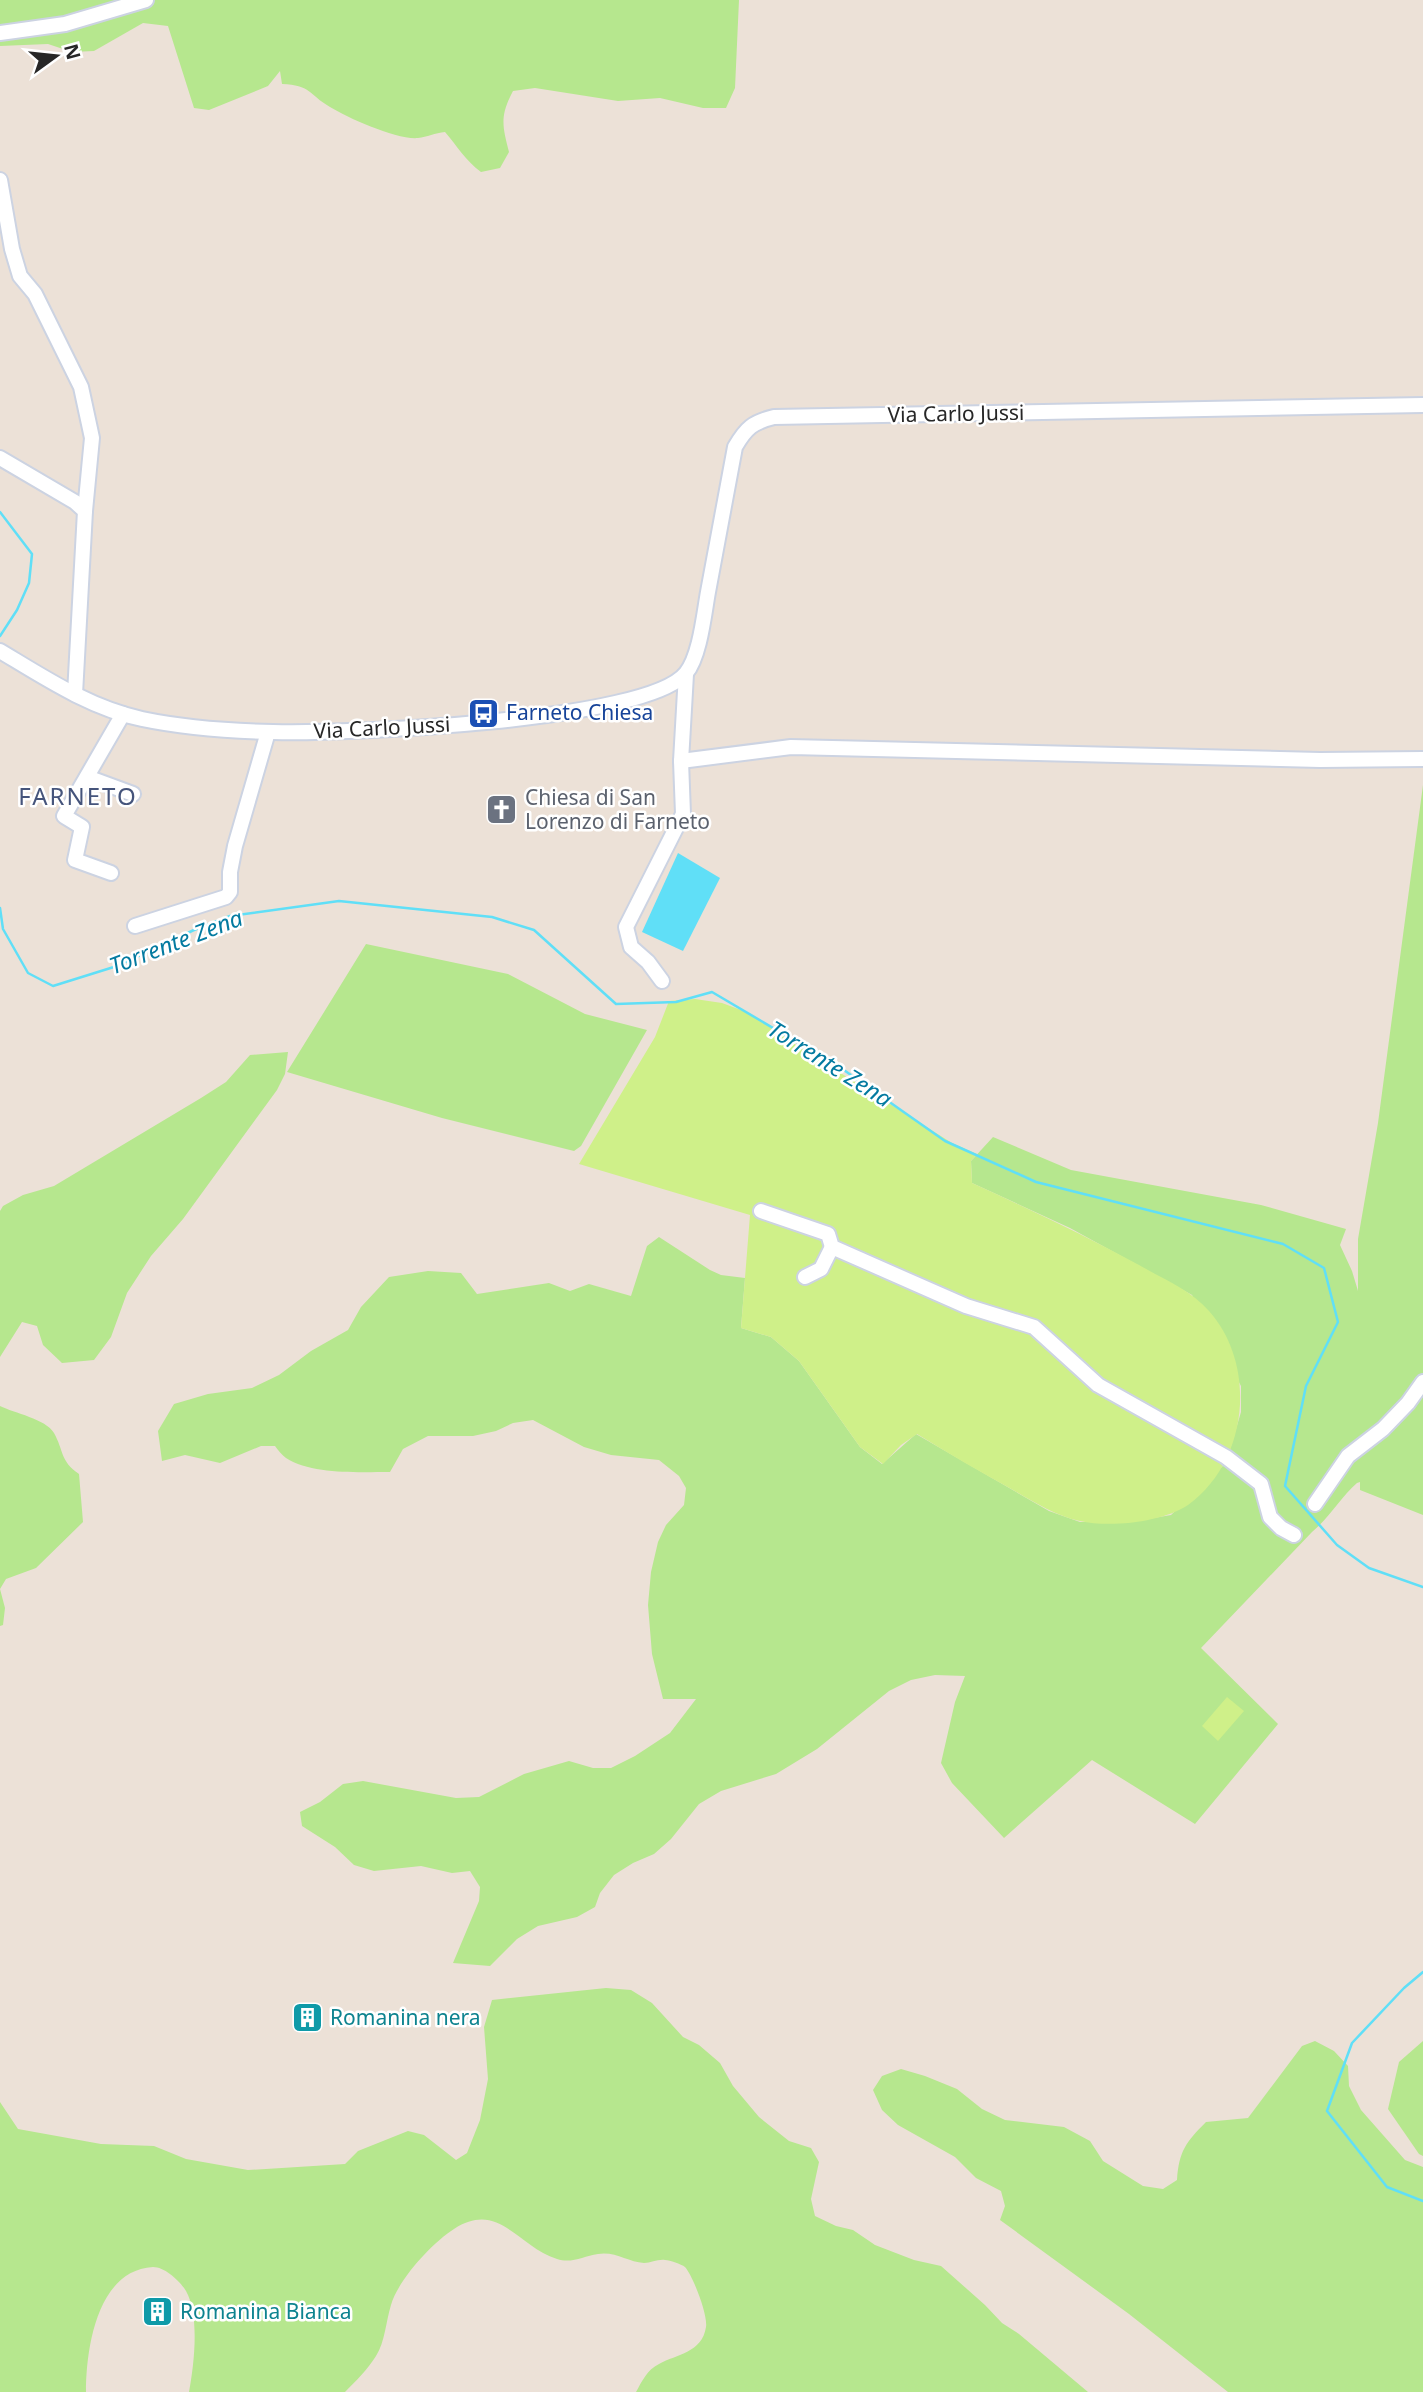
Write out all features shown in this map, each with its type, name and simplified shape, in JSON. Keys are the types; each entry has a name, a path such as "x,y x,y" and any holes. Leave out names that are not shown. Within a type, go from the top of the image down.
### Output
{"street":[{"path":"0,33 65,24 146,0"},
{"path":"0,180 12,249 20,276 35,294 81,387 92,438 85,511 75,694"},
{"name":"Via Carlo Jussi","path":"0,651 54,684 107,710 201,728 268,732 360,731 588,710 649,695 672,686 686,674 692,664 735,447 746,430 760,421 774,417 1423,405"},
{"path":"0,458 75,502 85,511"},
{"name":"Via Carlo Jussi","path":"662,981 648,962 631,947 626,927 683,814 681,761 686,674"},
{"path":"111,873 75,860 82,827 64,816 123,714"},
{"path":"135,926 226,897 230,892 235,846 268,732"},
{"path":"681,761 791,747 1320,760 1423,759"},
{"path":"87,777 133,794"},
{"path":"761,1211 828,1234 832,1247 821,1269 805,1277"},
{"path":"832,1247 966,1306 1034,1327 1098,1385 1226,1457 1261,1484 1270,1517 1281,1528 1294,1535"},
{"path":"1315,1504 1348,1456 1383,1429 1408,1403 1423,1382"}],"green space":[{"path":"0,0 739,0 735,88 726,108 703,108 660,98 618,101 535,88 513,91 503,121 509,152 500,168 481,172 445,132 409,138 373,127 330,107 304,88 282,84 280,71 268,86 209,110 194,108 168,26 143,23 94,51 72,52 48,44 0,46"},
{"path":"1423,785 1423,1515 1360,1490 1360,1482 1357,1483 1201,1648 1278,1724 1195,1824 1092,1760 1004,1838 952,1783 941,1763 955,1702 965,1676 935,1675 911,1680 889,1691 817,1749 776,1774 721,1791 699,1804 671,1839 654,1854 614,1875 600,1893 595,1907 577,1917 538,1926 517,1939 490,1966 453,1963 479,1901 480,1887 470,1871 452,1873 421,1866 374,1871 354,1865 335,1847 302,1826 300,1812 320,1802 343,1784 363,1781 456,1798 479,1797 524,1774 569,1761 593,1768 611,1768 670,1733 696,1699 663,1699 652,1654 648,1605 651,1572 658,1542 666,1525 684,1505 686,1488 679,1476 659,1460 611,1455 584,1447 533,1420 513,1423 496,1431 473,1436 428,1436 403,1449 390,1472 322,1470 286,1458 275,1446 261,1446 220,1463 185,1455 162,1461 158,1431 174,1404 208,1394 252,1388 279,1375 311,1351 348,1330 361,1307 389,1277 428,1271 461,1273 477,1294 549,1283 570,1291 589,1284 631,1296 647,1246 659,1237 710,1270 721,1275 745,1278 741,1328 771,1337 799,1361 860,1447 882,1464 916,1434 1049,1511 1080,1522 1130,1522 1171,1515 1226,1463 1241,1412 1241,1386 1192,1295 1070,1228 972,1183 971,1161 993,1137 1071,1170 1261,1205 1346,1229 1340,1245 1358,1291 1358,1239 1378,1123"},
{"path":"366,944 508,974 585,1014 647,1030 581,1146 574,1151 442,1118 287,1072"},
{"path":"695,999 722,1003 749,1013 952,1143 977,1154 971,1161 972,1183 1118,1254 1176,1285 1202,1304 1225,1333 1235,1358 1240,1385 1234,1439 1223,1464 1208,1487 1188,1505 1165,1516 1136,1522 1092,1523 1071,1519 1045,1508 917,1434 901,1445 883,1464 860,1447 799,1361 771,1337 741,1328 750,1215 579,1164 655,1037 669,1001"},
{"path":"288,1052 285,1074 277,1090 183,1219 151,1256 127,1293 111,1337 94,1360 62,1363 43,1345 37,1326 22,1322 0,1357 0,1211 3,1206 23,1195 54,1186 201,1098 226,1082 250,1055"},
{"path":"0,1406 37,1420 54,1433 65,1460 79,1474 83,1522 36,1568 6,1579 0,1589"},
{"path":"0,1589 5,1608 3,1625 0,1626"},
{"path":"1227,1697 1244,1711 1218,1741 1202,1726"},
{"path":"606,1988 631,1990 652,2003 683,2037 699,2045 720,2063 733,2086 759,2117 789,2141 811,2148 819,2162 811,2199 815,2216 836,2226 853,2230 875,2245 914,2260 941,2266 1002,2323 1088,2392 636,2392 651,2369 688,2352 704,2336 706,2321 702,2305 685,2267 667,2260 644,2263 604,2253 573,2260 557,2259 543,2253 496,2222 483,2220 470,2221 445,2235 408,2274 391,2305 379,2350 366,2370 345,2392 189,2392 195,2341 190,2301 176,2279 162,2269 153,2267 134,2271 119,2282 107,2297 92,2334 86,2392 0,2392 0,2102 18,2129 101,2144 154,2146 186,2159 248,2170 345,2164 358,2151 408,2131 424,2135 456,2160 467,2153 480,2120 488,2079 484,2027 492,2000"},
{"path":"1315,2041 1334,2051 1348,2066 1349,2086 1361,2110 1405,2160 1423,2167 1423,2392 1228,2392 1129,2314 1000,2220 1005,2206 1001,2191 976,2178 955,2157 898,2125 882,2110 873,2090 882,2076 901,2069 925,2076 957,2089 982,2109 1005,2120 1064,2127 1090,2141 1103,2161 1143,2186 1163,2189 1177,2180 1185,2148 1206,2122 1248,2118 1302,2046"},
{"path":"1423,2041 1423,2156 1388,2109 1399,2062"}],"water":[{"path":"678,853 720,878 683,951 642,932"}],"waterway":[{"name":"Torrente Zena","path":"0,512 32,554 29,583 17,610 0,636"},
{"name":"Torrente Zena","path":"0,908 3,929 28,973 53,986 117,966 230,916 339,901 492,917 534,930 616,1004 676,1002 712,992 841,1068 945,1141 1036,1182 1283,1244 1324,1268 1338,1322 1306,1386 1285,1486 1337,1545 1369,1568 1423,1587"},
{"name":"Torrente Zena","path":"1423,1972 1404,1988 1352,2043 1327,2111 1387,2187 1423,2201"}],"place":[{"name":"Farneto Chiesa","path":"483,713"},
{"name":"Chiesa di San Lorenzo di Farneto","path":"502,810"},
{"name":"Romanina nera","path":"307,2018"},
{"name":"Romanina Bianca","path":"157,2312"}],"district":[{"name":"FARNETO","path":"78,797"}]}
